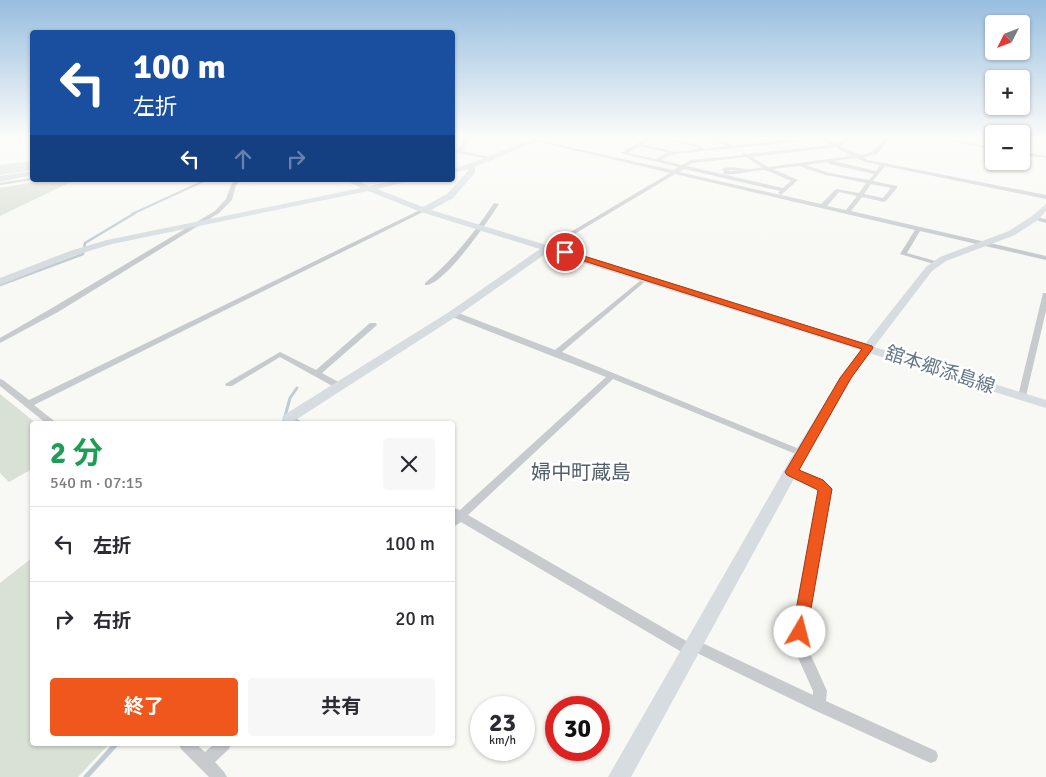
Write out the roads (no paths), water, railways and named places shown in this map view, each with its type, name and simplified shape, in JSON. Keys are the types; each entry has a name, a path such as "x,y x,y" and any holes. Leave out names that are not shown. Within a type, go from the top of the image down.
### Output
{"main road":[{"path":"0,179 30,174"}],"street":[{"path":"28,404 424,210 450,196 470,174"},
{"path":"294,421 289,418 453,314 549,248 670,174"},
{"path":"684,174 1046,258"},
{"path":"725,174 784,190"},
{"path":"778,174 795,180 778,196"},
{"path":"823,206 838,190 884,200 895,187 834,174"},
{"path":"847,212 877,174"},
{"path":"930,174 1046,197"},
{"path":"0,340 55,310 203,221 226,202 231,194 231,188 236,182"},
{"path":"0,282 73,253 110,242 360,183 377,182"},
{"name":"舘本郷添島線","path":"360,183 424,210 1046,404"},
{"path":"427,284 440,274 482,227 496,204"},
{"path":"619,777 802,453 846,378 868,348 924,276 943,258 1012,233 1035,218 1046,206"},
{"path":"1035,218 1046,221"},
{"path":"919,228 903,254 937,263"},
{"path":"556,353 646,278"},
{"path":"1022,396 1046,295"},
{"path":"453,314 556,353 802,453"},
{"path":"316,374 373,325"},
{"path":"228,384 280,354 339,386"},
{"path":"612,376 456,517 691,647 930,756"},
{"path":"0,382 49,421"},
{"path":"792,472 819,484 825,489 800,632 802,651 820,691 819,705"},
{"path":"188,746 219,777"},
{"path":"205,762 222,746"}],"waterway":[{"path":"0,184 30,179"},
{"path":"132,214 202,182"},
{"path":"0,285 83,254 85,243 135,213"},
{"path":"284,421 290,398 297,388"},
{"path":"86,777 114,746"}],"district":[{"name":"婦中町蔵島","path":"581,472"}]}
